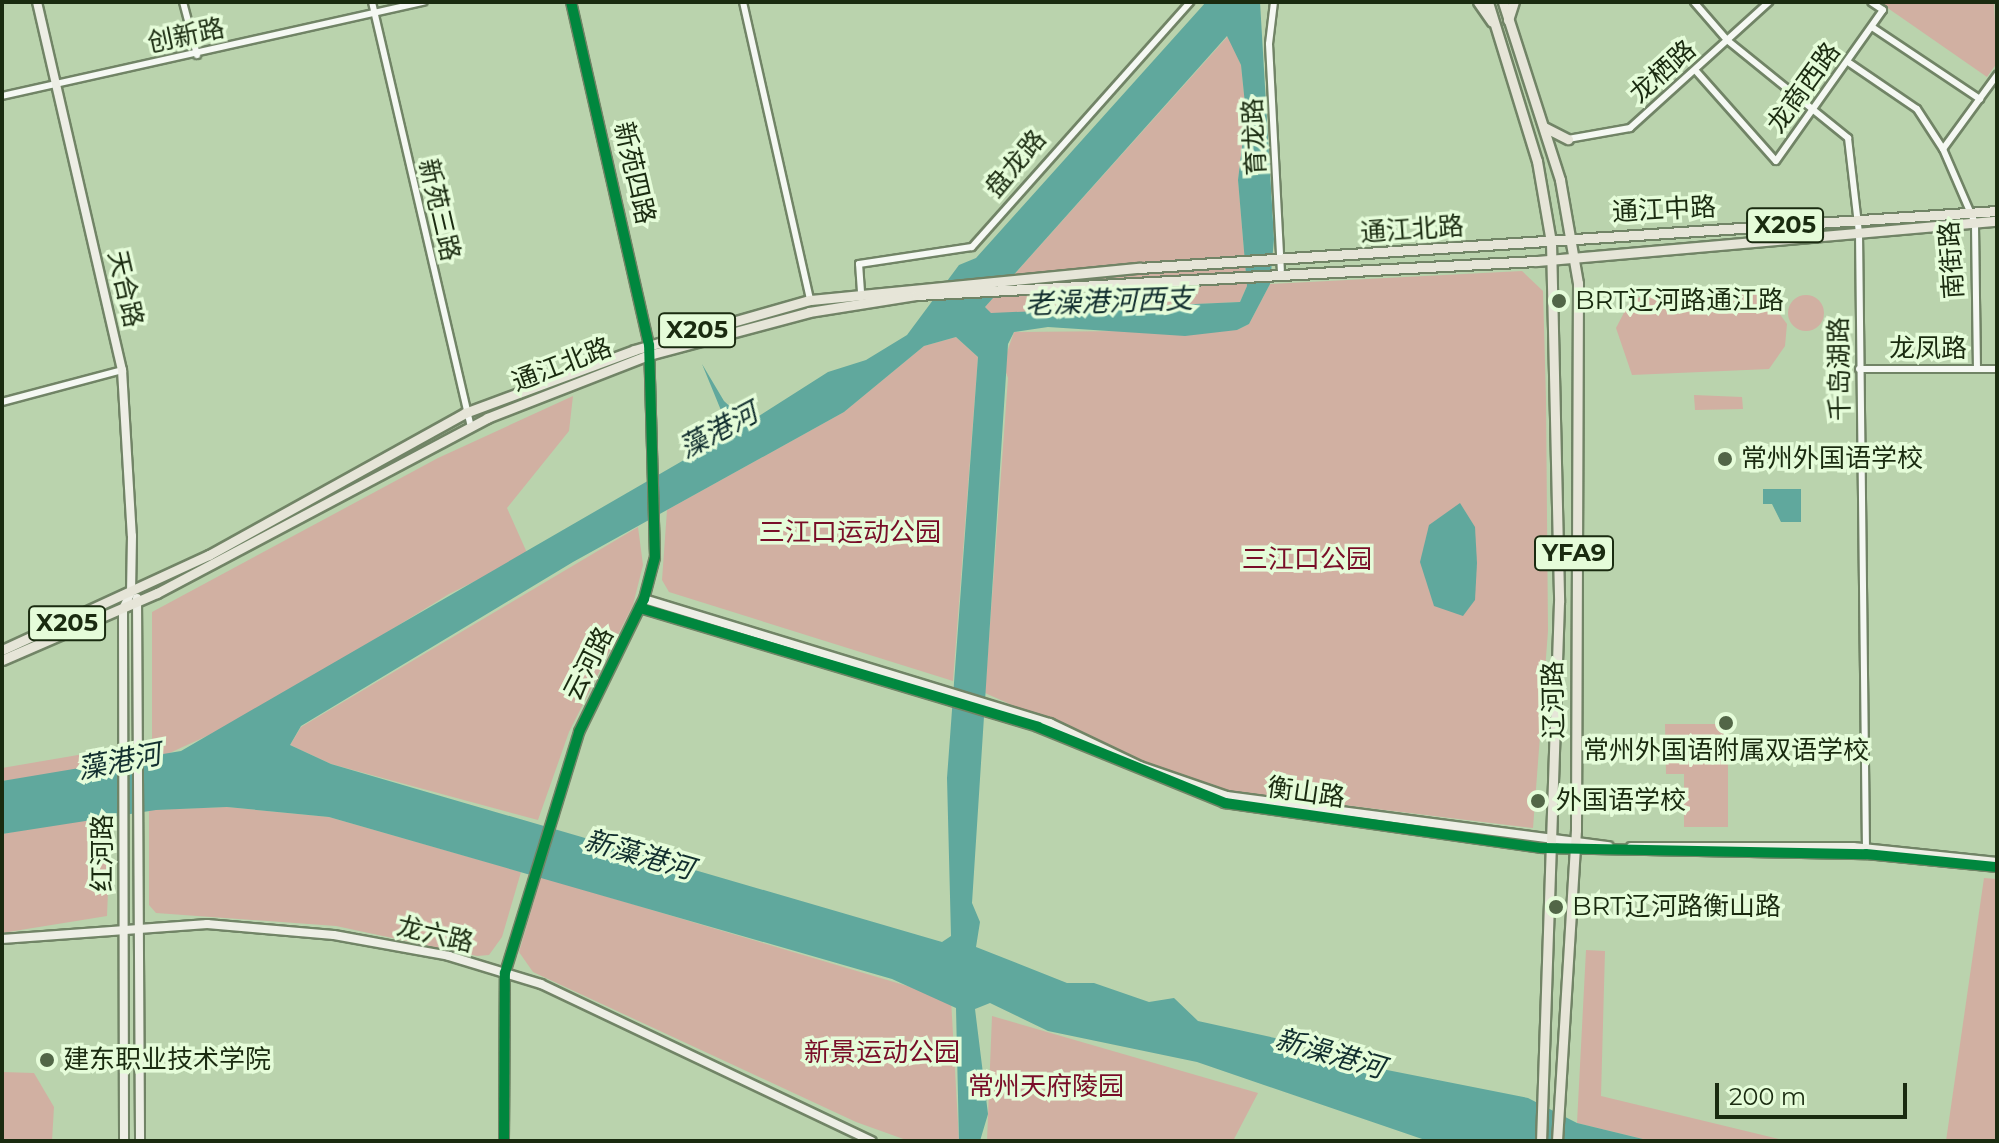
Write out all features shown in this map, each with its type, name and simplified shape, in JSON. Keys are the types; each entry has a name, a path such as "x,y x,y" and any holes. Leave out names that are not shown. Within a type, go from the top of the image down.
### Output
{"main road":[{"path":"1478,2 1494,23"},
{"name":"YFA9","path":"1488,2 1537,161 1551,242 1551,259"},
{"name":"YFA9","path":"1503,2 1554,159 1576,257"},
{"path":"1508,20 1514,2"},
{"path":"1543,126 1568,139 1554,159"},
{"name":"通江中路","path":"1551,259 1859,233 1973,218 1997,211"},
{"name":"通江中路","path":"1551,242 1858,221 1973,218 1997,221"},
{"name":"通江北路","path":"1279,266 1551,242"},
{"name":"辽河路","path":"1557,1141 1576,846 1576,257"},
{"name":"通江北路","path":"1279,266 1551,259"},
{"name":"辽河路","path":"1541,1141 1559,428 1551,259"},
{"path":"1236,269 1279,266"},
{"name":"通江北路","path":"2,660 140,601 471,426 649,350 809,312 928,294 1236,269"},
{"name":"通江北路","path":"2,650 131,592 465,413 649,350 810,300 937,283 1016,277 1236,269"}],"street":[{"name":"天合路","path":"37,2 122,370 131,592"},
{"path":"183,2 197,55"},
{"name":"新苑三路","path":"372,2 465,413 471,426"},
{"name":"创新路","path":"2,96 424,2"},
{"name":"新苑四路","path":"571,2 649,350"},
{"path":"743,2 810,300"},
{"name":"盘龙路","path":"861,292 859,264 972,247 1190,2"},
{"name":"育龙路","path":"1274,2 1269,44 1279,266"},
{"name":"千岛湖路","path":"1694,2 1727,40 1848,138 1859,233 1866,851"},
{"name":"龙栖路","path":"1568,139 1630,128 1769,2"},
{"name":"龙商西路","path":"1696,71 1776,161 1883,10 1871,2"},
{"path":"1872,27 1980,99"},
{"name":"南街路","path":"1848,62 1917,109 1943,149 1973,218 1977,369"},
{"path":"1943,149 1997,75"},
{"name":"云河路","path":"505,973 550,817 579,732 642,603 656,528 649,350"},
{"name":"龙凤路","path":"1859,369 1997,369"},
{"path":"2,402 122,370"},
{"path":"131,592 140,601"},
{"name":"红河路","path":"124,1141 123,609 131,592"},
{"name":"红河路","path":"140,601 136,756 140,1141"},
{"name":"衡山路","path":"642,603 986,708 1227,796 1551,837 1576,846"},
{"name":"衡山路","path":"986,708 1083,745 1194,796 1550,849 1576,846 1866,851 1997,864"},
{"name":"龙六路","path":"2,939 123,926 334,935 505,973 872,1141"},
{"path":"504,1141 505,973"}],"green space":[{"path":"1879,2 1994,2 1997,63 1987,77"},
{"path":"1228,36 1241,65 1246,114 1238,180 1247,286 1240,302 991,314 985,307"},
{"name":"三江口公园","path":"1522,271 1543,291 1546,399 1548,631 1533,828 1221,790 1141,763 985,693 1008,378 1003,364 1014,332 1237,330 1249,324 1270,284"},
{"path":"1740,288 1765,294 1787,324 1785,346 1769,369 1632,375 1616,328 1630,301 1656,291"},
{"path":"1806,295 1818,301 1824,313 1818,325 1806,331 1794,325 1788,313 1794,301"},
{"name":"三江口运动公园","path":"956,337 978,357 953,681 669,592 662,580 667,510 844,412 924,346"},
{"path":"1694,395 1742,397 1743,409 1695,410"},
{"path":"573,396 569,431 507,508 528,555 449,594 253,715 152,761 152,612 438,458"},
{"path":"638,527 643,565 633,605 569,732 538,820 331,764 290,745 301,727"},
{"path":"1665,724 1728,724 1728,827 1684,827 1684,774 1666,774"},
{"path":"113,749 113,766 2,781 2,768"},
{"path":"227,807 329,817 521,872 502,937 489,955 477,956 336,926 156,913 149,905 149,810"},
{"path":"111,815 107,916 2,933 2,834"},
{"name":"新景运动公园","path":"541,877 951,999 959,1141 909,1141 856,1122 533,972 519,952"},
{"path":"1984,878 1997,879 1997,1141 1946,1141"},
{"path":"1586,950 1605,951 1601,1096 1787,1141 1651,1141 1577,1123"},
{"name":"常州天府陵园","path":"992,1016 1258,1093 1233,1141 987,1141"},
{"path":"2,1072 34,1073 54,1107 52,1141 2,1141"}],"water":[{"name":"新藻港河","path":"1206,2 1260,2 1274,239 1270,284 1249,324 1237,330 1185,336 1048,327 1014,332 1008,344 972,903 980,922 976,947 1067,983 1094,983 1149,1002 1174,998 1198,1021 1275,1038 1291,1051 1528,1098 1577,1123 1651,1141 1428,1141 1197,1062 1048,1031 990,1003 975,1009 988,1114 980,1141 959,1141 956,1008 892,979 329,817 227,807 156,810 2,834 2,781 181,751 722,438 727,425 702,364 724,401 748,423 828,372 866,360 907,335 959,265 976,258","holes":["1227,36 1241,65 1246,114 1238,180 1247,286 1240,302 991,313 985,307","956,337 978,357 947,778 951,936 942,942 331,764 290,745 301,726 573,562 844,412 924,346"]},
{"path":"1763,489 1801,489 1801,522 1781,522 1772,504 1763,504"},
{"path":"1460,503 1475,527 1477,563 1475,600 1463,616 1434,606 1420,562 1429,525"}],"cycle path":[{"path":"504,1141 505,973 579,732 644,599 655,557 649,345 571,2"},
{"path":"640,608 1038,727 1225,803 1542,848 1866,854 1997,867"}],"place":[{"name":"BRT辽河路通江路","path":"1559,301"},
{"name":"常州外国语学校","path":"1725,459"},
{"name":"常州外国语附属双语学校","path":"1726,723"},
{"name":"外国语学校","path":"1538,801"},
{"name":"BRT辽河路衡山路","path":"1556,907"},
{"name":"建东职业技术学院","path":"47,1060"}],"water label":[{"name":"老澡港河西支","path":"1109,301"},
{"name":"藻港河","path":"718,430"},
{"name":"藻港河","path":"119,761"},
{"name":"新澡港河","path":"1330,1053"}]}
